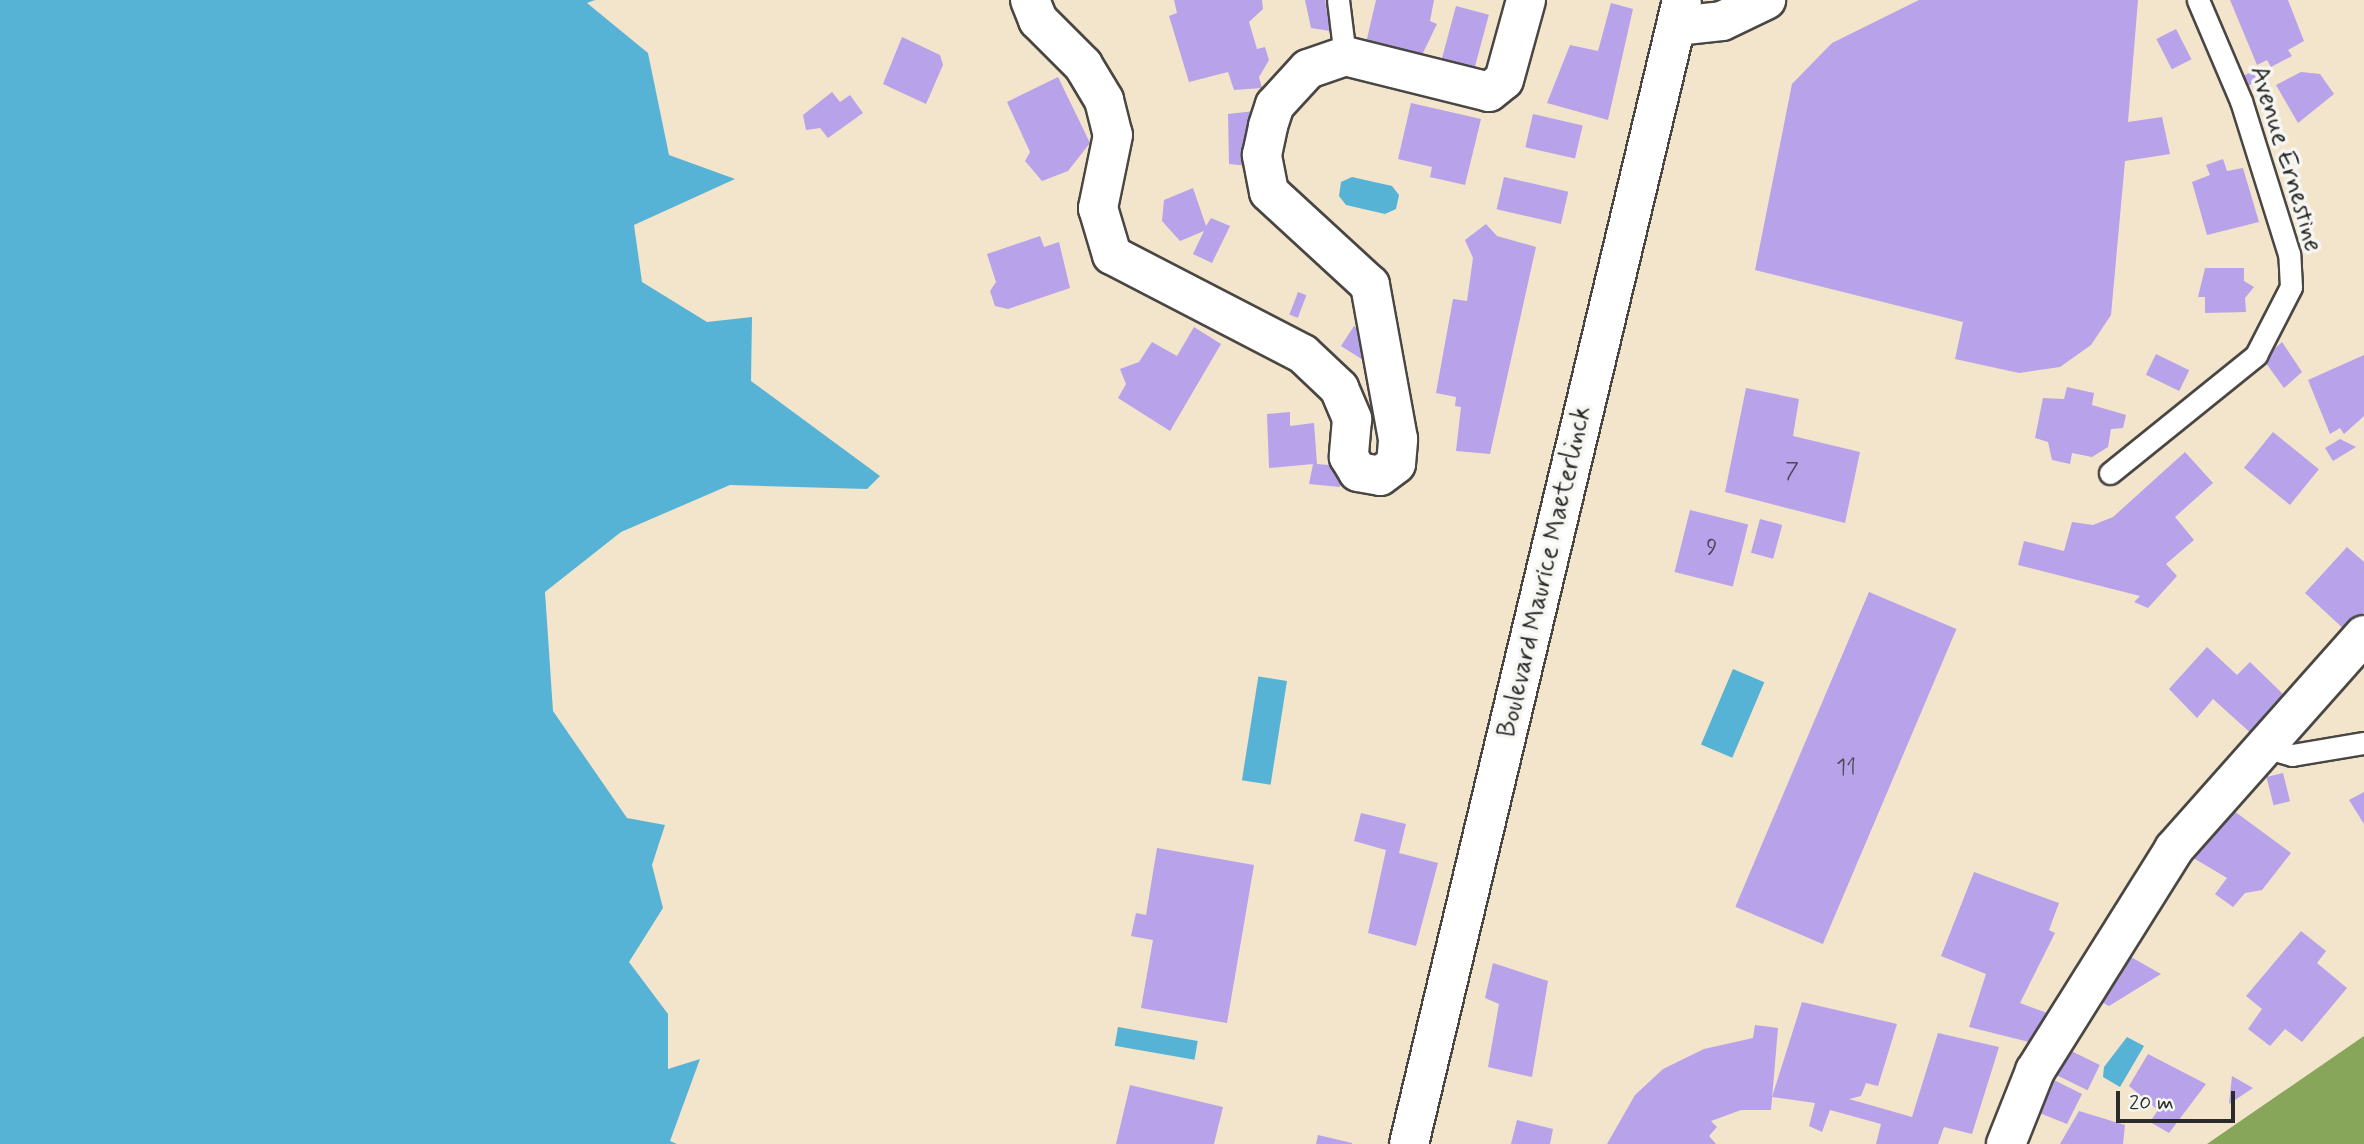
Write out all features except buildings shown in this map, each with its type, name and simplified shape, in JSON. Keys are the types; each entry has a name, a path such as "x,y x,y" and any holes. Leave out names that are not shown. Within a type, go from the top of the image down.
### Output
{"street":[{"path":"1030,0 1038,20 1083,65 1104,100 1113,135 1098,208 1112,255 1303,354 1339,388 1352,419 1349,457 1358,472 1380,476 1396,464 1398,439 1370,285 1269,192 1262,155 1275,105 1308,69 1345,56 1489,92 1504,80 1526,0"},
{"path":"1679,13 1722,21 1766,0"},
{"name":"Boulevard Maurice Maeterlinck","path":"1409,1144 1679,13"},
{"path":"2006,1144 2035,1071 2174,849 2364,635"}],"lane":[{"path":"1338,0 1345,56"},
{"name":"Avenue Ernestine","path":"2110,473 2256,355 2291,287 2289,254 2241,101 2199,0"},
{"path":"2264,747 2292,755 2364,743"}],"green space":[{"path":"2364,1036 2364,1144 2207,1144"}],"water":[{"path":"0,0 595,0 587,3 648,53 669,155 735,179 634,225 642,282 707,322 752,317 751,381 880,476 867,489 730,485 621,532 545,592 553,711 627,818 665,825 652,865 663,908 629,962 668,1014 668,1069 700,1059 670,1141 677,1144 0,1144"},
{"path":"1352,177 1392,186 1399,195 1396,209 1385,214 1346,205 1339,196 1341,182"},
{"path":"1733,669 1764,682 1732,758 1701,744"},
{"path":"1258,676 1287,681 1271,785 1242,780"},
{"path":"1118,1027 1198,1041 1194,1060 1115,1046"},
{"path":"2127,1037 2144,1046 2120,1087 2103,1077 2104,1067"}]}
